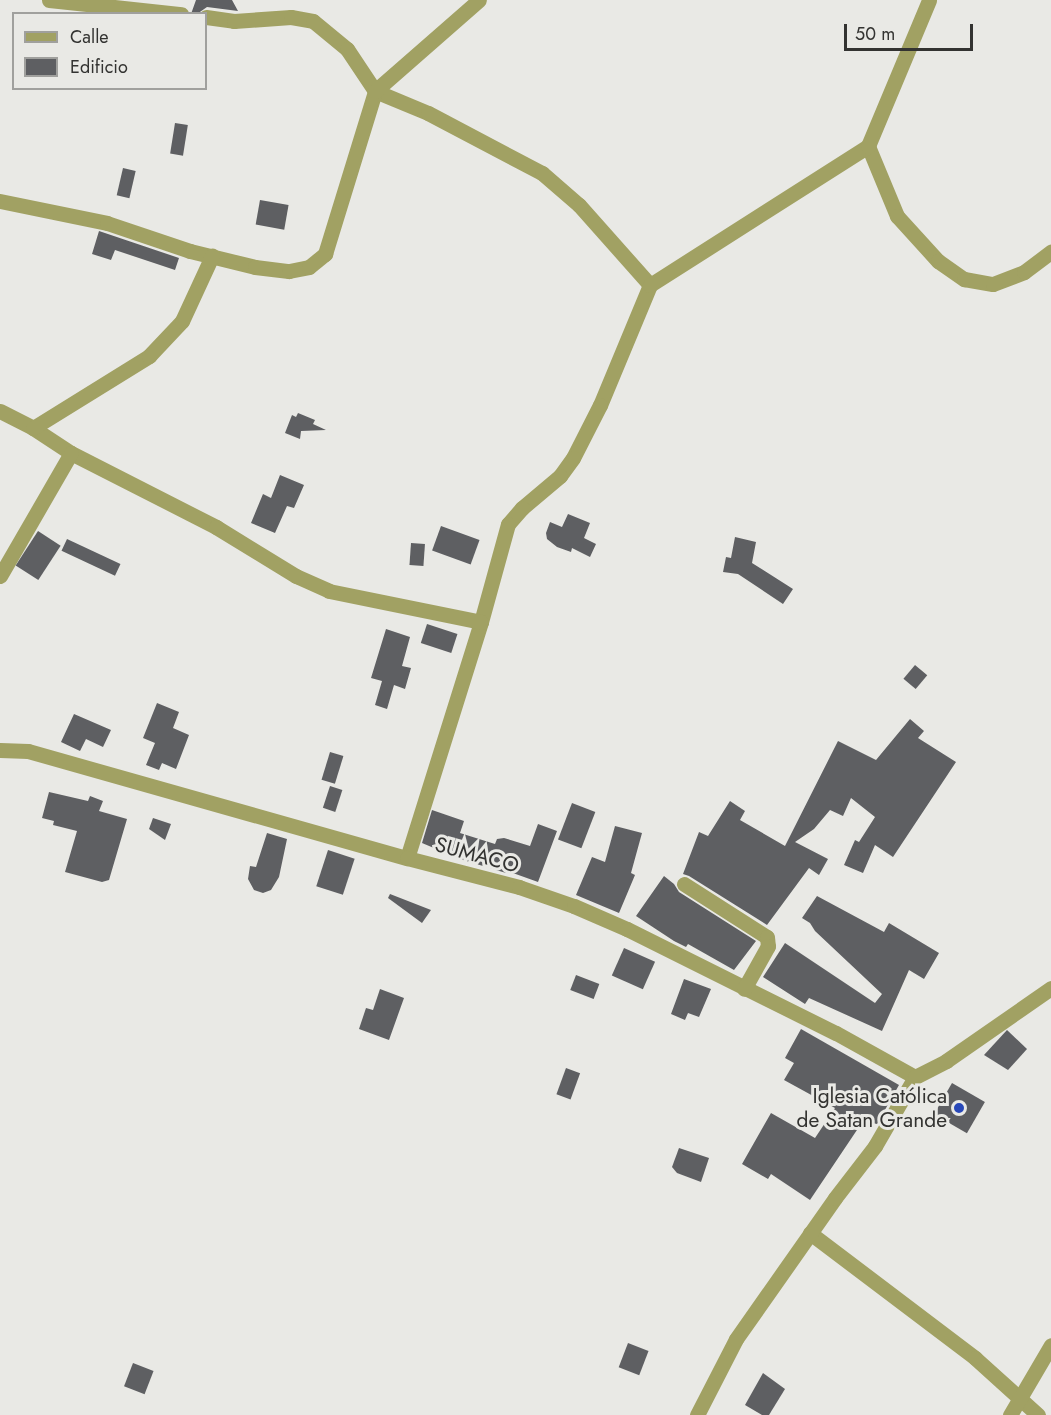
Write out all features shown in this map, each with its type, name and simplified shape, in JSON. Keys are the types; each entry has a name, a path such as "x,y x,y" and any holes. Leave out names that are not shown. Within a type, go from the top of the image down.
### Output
{"street":[{"path":"49,0 162,12"},
{"path":"0,201 107,223 255,267 289,271 309,267 325,254 375,91 479,0"},
{"path":"407,858 481,622 508,524 522,508 560,476 573,458 600,405 650,285 868,146 929,0"},
{"path":"207,17 234,21 291,17 314,21 347,49 375,91 394,96 542,173 579,205 650,285"},
{"path":"868,146 897,216 938,261 964,279 993,284 1024,272 1051,252"},
{"path":"33,428 149,356 182,321 212,256"},
{"path":"0,411 33,428 71,453 216,527 296,576 329,591 481,622"},
{"path":"0,576 71,453"},
{"name":"SUMACO","path":"0,750 28,751 407,858 519,887 574,906 627,929 836,1033 915,1077"},
{"path":"684,884 767,937 768,946 744,989"},
{"path":"697,1415 736,1340 810,1233 875,1146 915,1077 946,1061 1050,995"},
{"path":"810,1233 975,1358 1038,1415"},
{"path":"1010,1415 1051,1345"}],"building":[{"path":"196,0 232,0 238,11 207,7 200,12 192,12"},
{"path":"175,123 188,125 183,156 170,154"},
{"path":"123,168 136,171 129,198 117,195"},
{"path":"260,200 289,205 284,230 256,225"},
{"path":"99,231 179,258 175,270 115,250 111,260 92,254"},
{"path":"298,413 315,420 313,424 326,430 301,431 300,439 285,433 292,415 296,417"},
{"path":"280,475 304,485 294,508 287,506 275,533 251,523 263,494 271,498"},
{"path":"568,514 590,523 584,538 596,544 590,557 572,548 571,552 557,547 547,539 546,533 550,522 562,527"},
{"path":"441,526 480,540 471,564 432,550"},
{"path":"38,531 61,546 38,580 16,565"},
{"path":"735,537 756,542 752,563 793,589 783,604 738,574 723,572 726,557 731,558"},
{"path":"67,539 120,564 115,576 62,551"},
{"path":"411,543 425,544 423,566 409,565"},
{"path":"427,624 457,634 451,653 421,643"},
{"path":"386,629 410,637 402,666 411,668 405,689 394,685 387,709 375,705 382,681 371,678"},
{"path":"915,665 927,675 916,689 903,679"},
{"path":"157,703 179,712 173,728 189,735 176,769 162,763 159,770 146,765 155,743 143,738"},
{"path":"74,714 111,730 103,747 86,739 80,751 61,742"},
{"path":"910,719 924,731 918,738 956,762 893,857 875,845 863,873 844,865 855,840 859,842 875,817 851,798 843,816 830,810 814,829 795,842 828,859 819,875 809,868 767,925 683,874 699,832 708,836 730,801 745,811 740,820 785,846 838,741 876,760"},
{"path":"330,752 343,756 335,784 322,780"},
{"path":"330,786 342,790 335,812 323,808"},
{"path":"49,792 88,801 90,796 103,801 99,811 127,819 109,880 102,882 65,872 77,831 53,825 54,821 42,818"},
{"path":"572,803 595,812 581,848 558,839"},
{"path":"432,810 464,821 460,833 495,844 497,839 504,838 530,846 538,824 557,831 538,882 460,859 422,843"},
{"path":"153,818 171,824 165,840 149,829"},
{"path":"615,826 642,833 631,873 635,875 619,913 576,895 592,857 605,862"},
{"path":"267,833 287,839 279,877 271,890 263,893 254,890 248,879 250,866 256,867"},
{"path":"328,850 355,859 343,895 316,886"},
{"path":"664,876 674,884 679,892 756,941 734,970 688,944 686,947 674,941 636,916"},
{"path":"390,894 431,910 422,923 388,898"},
{"path":"817,896 884,932 889,923 939,953 924,979 909,970 882,1031 809,998 805,1004 763,977 785,943 875,1003 882,994 815,931 810,923 802,918"},
{"path":"624,948 655,962 643,989 612,975"},
{"path":"576,975 599,984 594,999 570,990"},
{"path":"684,979 711,989 699,1017 688,1013 685,1020 671,1014"},
{"path":"380,989 404,998 389,1040 359,1029 366,1008 373,1010"},
{"path":"801,1029 899,1085 877,1124 863,1121 810,1200 771,1174 768,1179 742,1164 771,1113 815,1138 835,1108 784,1080 794,1063 785,1058"},
{"path":"1007,1030 1027,1049 1008,1070 984,1055"},
{"path":"566,1068 580,1073 571,1099 556,1094"},
{"name":"Iglesia Católica de Satan Grande","path":"952,1083 985,1102 967,1133 934,1114"},
{"path":"679,1148 709,1158 701,1182 677,1173 672,1167"},
{"path":"628,1343 649,1351 639,1375 619,1367"},
{"path":"133,1363 154,1371 145,1394 124,1386"},
{"path":"763,1373 785,1389 769,1415 762,1415 745,1405"}],"place":[{"name":"Iglesia Católica de Satan Grande","path":"959,1108"}]}
